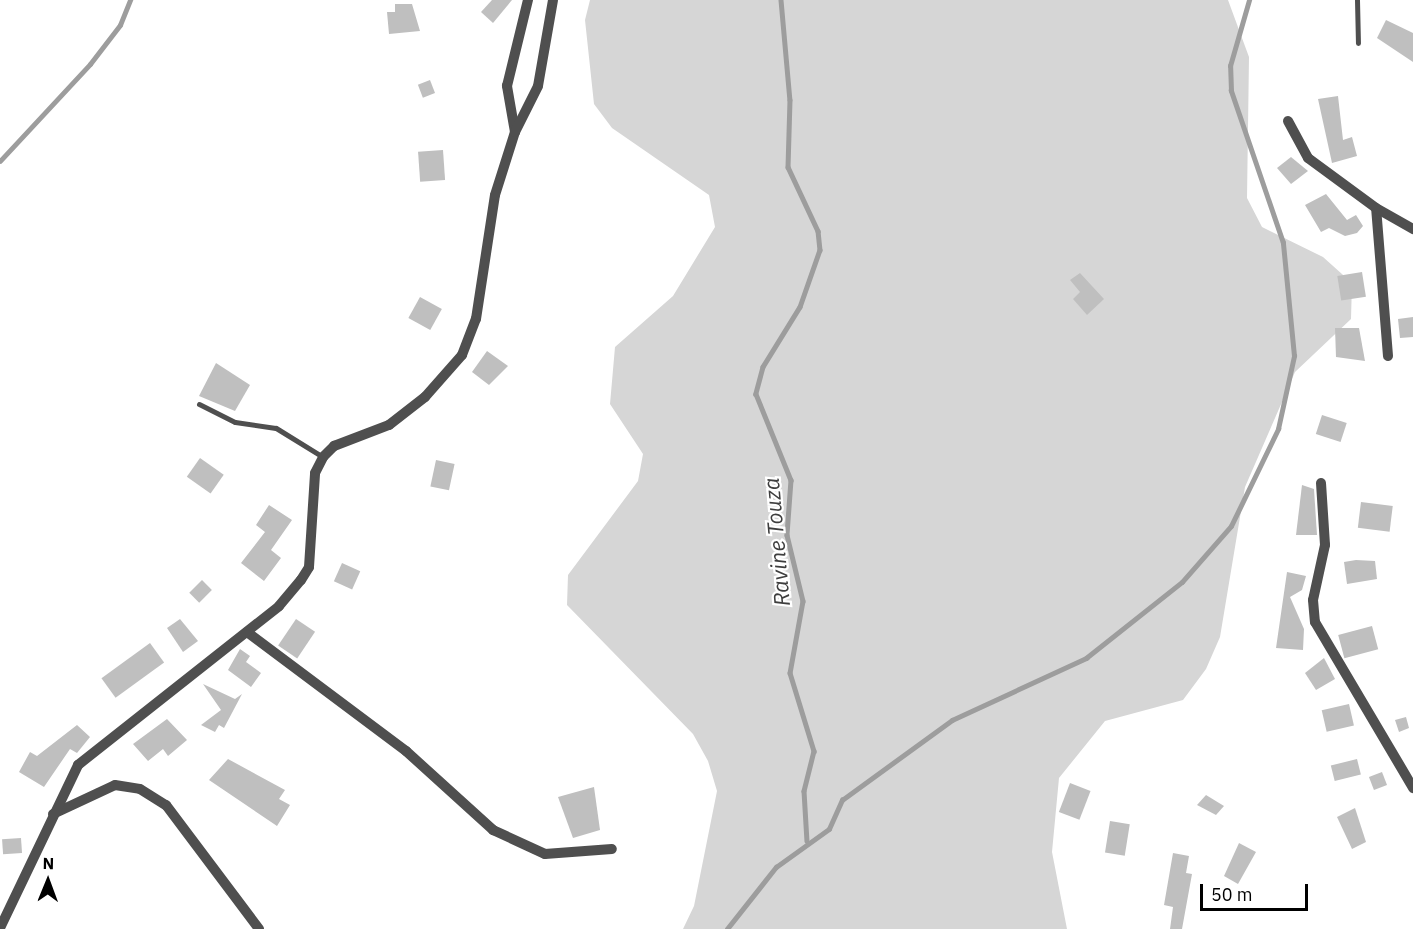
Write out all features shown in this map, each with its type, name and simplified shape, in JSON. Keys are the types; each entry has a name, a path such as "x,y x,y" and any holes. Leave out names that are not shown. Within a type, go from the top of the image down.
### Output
{"street":[{"path":"516,132 507,86 528,0"},
{"path":"0,928 73,773 99,743 279,606 309,567 314,484 323,457 334,446 389,425 425,397 462,355 476,319 495,195 516,132 538,86 553,0"},
{"path":"1287,122 1308,158 1376,208 1413,229"},
{"path":"1376,208 1388,356"},
{"path":"1321,483 1325,545 1313,600 1315,622 1413,788"},
{"path":"247,632 406,751 493,830 545,854 612,849"},
{"path":"53,814 115,785 140,789 166,805 259,929"}],"lane":[{"path":"1357,0 1358,43"},
{"path":"199,404 235,422 276,428 323,457"}],"shaded area":[{"path":"590,0 1228,0 1249,57 1247,198 1262,227 1323,257 1352,283 1351,319 1295,372 1245,487 1220,637 1206,669 1183,700 1105,721 1059,778 1052,852 1067,929 683,929 694,906 717,791 708,761 693,734 567,605 568,575 638,481 643,454 610,404 615,347 673,296 715,227 709,195 612,128 594,104 585,20"}],"building":[{"path":"492,0 512,0 493,23 481,12"},
{"path":"395,4 412,4 420,31 389,34 387,12 395,12"},
{"path":"1386,20 1413,33 1413,62 1377,38"},
{"path":"430,80 435,93 423,98 418,85"},
{"path":"1338,96 1343,140 1352,137 1357,156 1332,163 1318,99"},
{"path":"443,150 445,180 420,182 418,152"},
{"path":"1291,157 1308,171 1291,184 1277,168"},
{"path":"1326,194 1347,220 1356,215 1363,226 1357,233 1345,236 1329,228 1321,232 1305,205"},
{"path":"1362,272 1366,297 1341,301 1337,276"},
{"path":"1080,273 1104,299 1087,315 1073,299 1080,292 1070,280"},
{"path":"420,297 442,309 430,330 408,318"},
{"path":"1413,317 1413,337 1400,338 1398,319"},
{"path":"1335,328 1359,328 1365,361 1336,357"},
{"path":"487,351 508,366 489,385 472,372"},
{"path":"216,363 250,385 235,411 199,396"},
{"path":"1322,415 1347,423 1341,442 1316,434"},
{"path":"200,458 224,475 211,493 187,477"},
{"path":"436,460 455,464 449,490 430,486"},
{"path":"1302,485 1314,489 1317,535 1296,535"},
{"path":"1361,502 1393,506 1390,532 1358,528"},
{"path":"269,505 292,520 271,550 281,558 264,581 241,563 265,532 256,525"},
{"path":"1375,561 1377,579 1347,584 1344,562"},
{"path":"342,563 360,571 352,589 334,581"},
{"path":"1287,572 1306,576 1302,590 1290,597 1304,629 1303,650 1276,648"},
{"path":"202,580 212,590 199,603 189,593"},
{"path":"180,619 198,641 183,652 167,628"},
{"path":"296,619 315,632 297,658 278,646"},
{"path":"1372,626 1378,649 1344,658 1338,635"},
{"path":"150,643 164,662 116,698 101,678"},
{"path":"240,649 250,656 246,662 261,673 251,687 228,670"},
{"path":"1324,658 1335,679 1316,690 1305,673"},
{"path":"203,684 235,699 242,694 224,728 219,725 215,732 201,725 221,710"},
{"path":"1349,704 1354,725 1327,732 1322,710"},
{"path":"1406,717 1409,728 1399,732 1395,720"},
{"path":"167,719 187,740 168,756 163,749 148,761 133,744"},
{"path":"77,725 90,737 77,753 70,749 44,787 19,772 30,752 37,756"},
{"path":"228,759 285,790 279,799 290,805 277,826 209,780"},
{"path":"1357,759 1361,775 1335,781 1331,766"},
{"path":"1382,772 1387,785 1374,790 1369,777"},
{"path":"1070,783 1091,791 1079,820 1059,812"},
{"path":"594,787 600,830 573,838 558,797"},
{"path":"1206,795 1224,806 1216,815 1197,805"},
{"path":"1355,808 1366,842 1352,849 1337,817"},
{"path":"1110,821 1130,824 1125,856 1105,853"},
{"path":"21,838 22,853 3,854 2,839"},
{"path":"1239,843 1256,852 1238,884 1224,876"},
{"path":"1173,853 1189,856 1186,873 1192,874 1182,929 1170,929 1173,907 1164,905"}],"waterway":[{"path":"0,161 90,64 120,25 130,0"},
{"name":"Ravine Touza","path":"781,0 790,100 788,167 818,231 820,250 800,307 763,367 756,394 791,480 787,535 803,601 790,673 814,751 804,791 807,841"},
{"path":"727,929 776,867 829,829 842,800 952,720 1086,658 1182,582 1231,526 1278,429 1294,356 1283,243 1231,91 1230,66 1249,0"}]}
